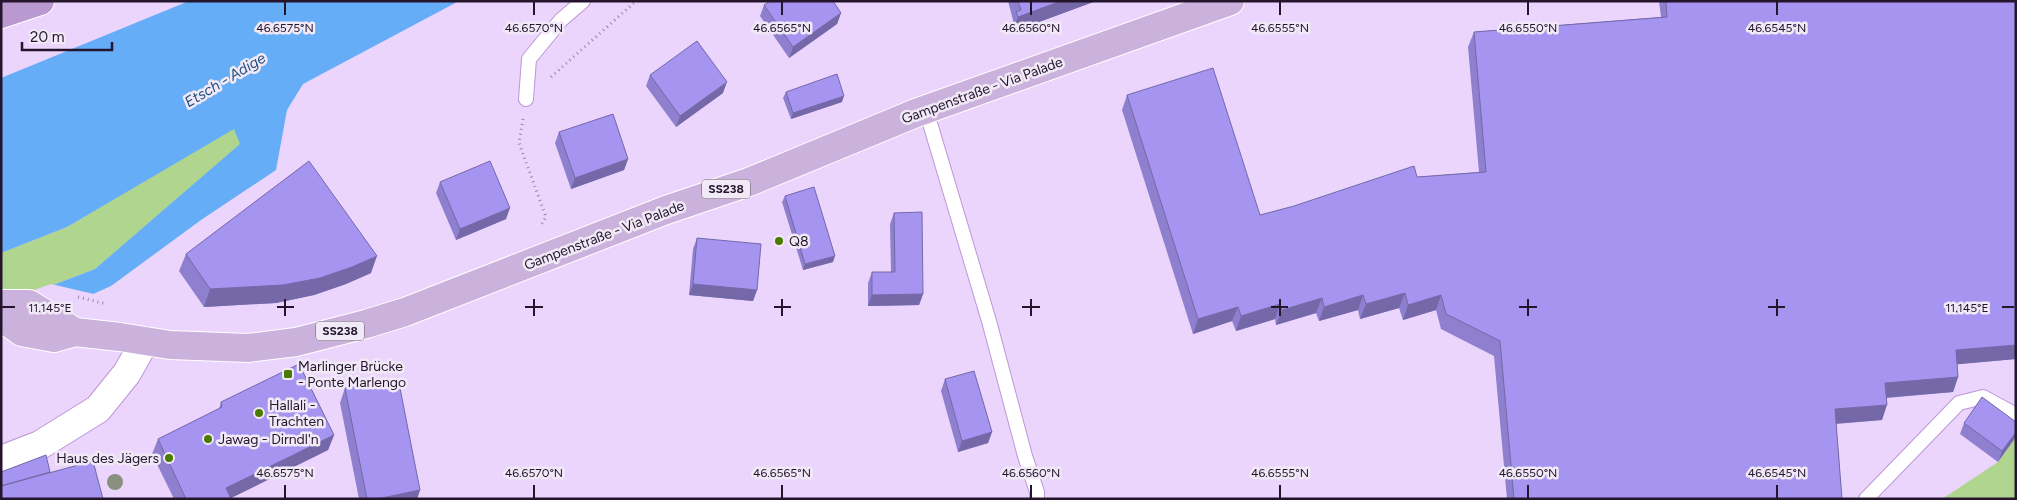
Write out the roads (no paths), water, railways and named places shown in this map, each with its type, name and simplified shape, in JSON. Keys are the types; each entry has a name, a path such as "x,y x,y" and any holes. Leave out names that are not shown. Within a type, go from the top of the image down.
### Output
{"highway":[{"path":"1,14 40,1"}],"main road":[{"name":"Gampenstraße - Via Palade","path":"1,317 22,332 66,333 170,345 248,348 296,342 405,312 666,210 749,182 926,110 1230,1"},
{"name":"Gampenstraße - Via Palade","path":"1,304 29,304 66,333"}],"street":[{"path":"1,460 40,445 98,409 127,373 145,341"}],"lane":[{"path":"526,99 529,59 561,20 584,1"},
{"path":"926,110 989,321 1025,456 1038,492 1037,499"},
{"path":"1866,499 1959,403 1984,397 2016,416"}],"water":[{"name":"Etsch - Adige","path":"189,1 459,1 303,84 287,110 276,170 201,220 111,286 1,335 1,305 95,269 240,144 234,129 67,227 1,253 1,78"}],"place":[{"name":"Q8","path":"779,241"},
{"name":"Marlinger Brücke - Ponte Marlengo","path":"288,374"},
{"name":"Hallali - Trachten","path":"259,413"},
{"name":"Jawag - Dirndl'n","path":"208,439"},
{"name":"Haus des Jägers","path":"169,458"}]}
